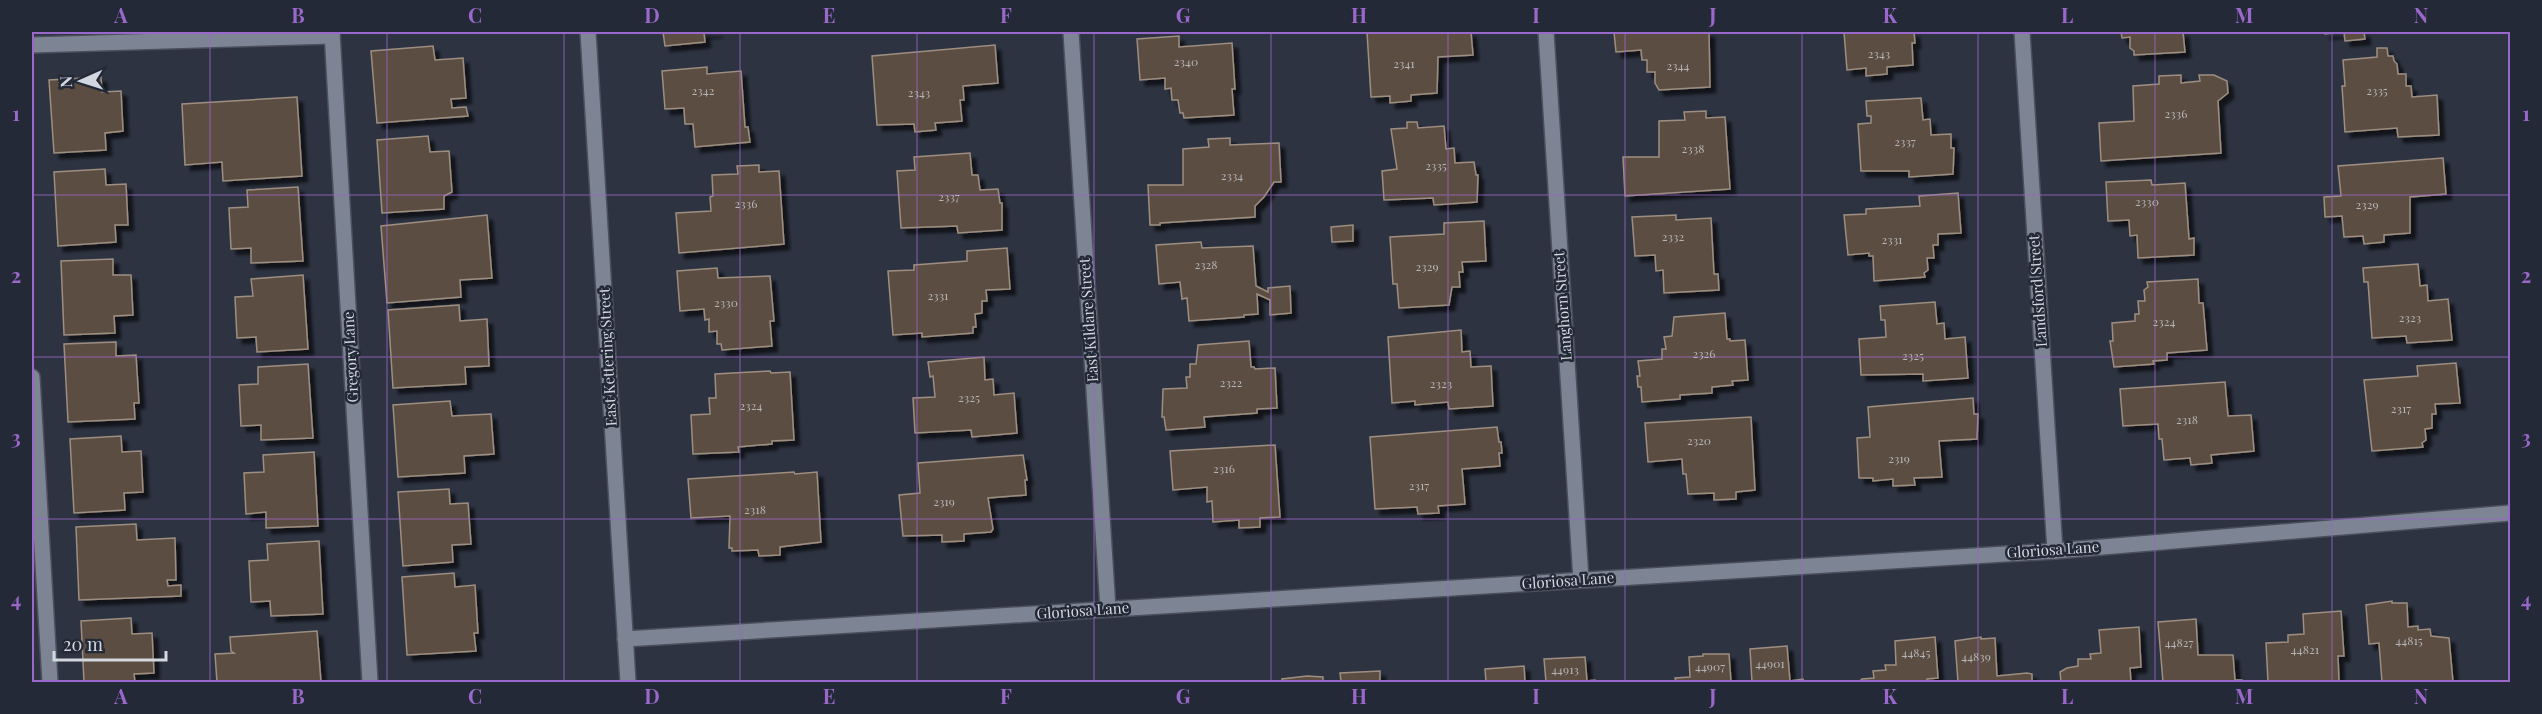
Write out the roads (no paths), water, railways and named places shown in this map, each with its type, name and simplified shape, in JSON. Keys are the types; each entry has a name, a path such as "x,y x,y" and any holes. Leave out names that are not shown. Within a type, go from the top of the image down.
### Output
{"street":[{"name":"East Kettering Street","path":"588,32 628,682"},
{"name":"East Kildare Street","path":"1071,32 1108,609"},
{"name":"Langhorn Street","path":"1546,32 1581,580"},
{"name":"Landsford Street","path":"2022,32 2055,551"},
{"path":"32,45 332,34"},
{"name":"Gregory Lane","path":"332,34 370,682"},
{"path":"32,377 33,434 50,682"},
{"name":"Gloriosa Lane","path":"625,639 2055,551 2511,513"}]}
